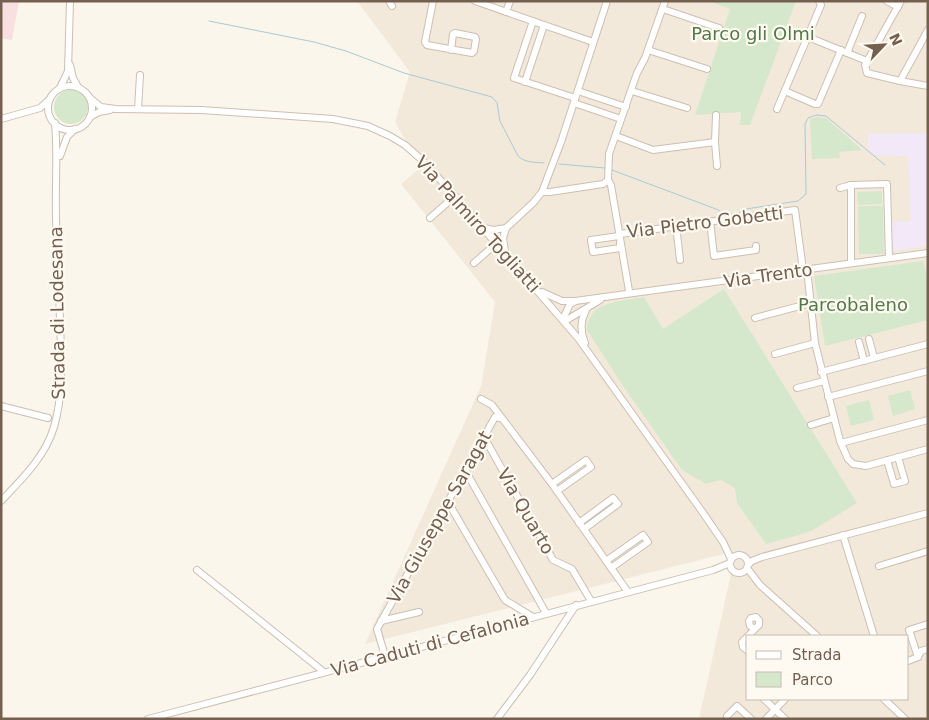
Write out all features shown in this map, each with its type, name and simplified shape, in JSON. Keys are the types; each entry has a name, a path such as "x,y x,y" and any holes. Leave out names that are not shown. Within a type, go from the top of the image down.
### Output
{"street":[{"path":"32,111 40,108 60,88 68,71 70,1"},
{"path":"433,1 426,43 428,46 451,50"},
{"path":"475,1 593,42"},
{"path":"506,12 510,1"},
{"path":"474,263 542,192 576,97 607,1"},
{"path":"542,192 603,184 608,180 608,159 637,73 648,50 665,1"},
{"path":"777,109 821,5 819,1"},
{"path":"867,61 900,4 887,1"},
{"path":"663,9 719,28"},
{"path":"785,91 818,104 862,16"},
{"path":"532,21 514,78 576,97 605,100 626,107"},
{"path":"525,82 544,25"},
{"path":"900,81 928,30"},
{"path":"808,37 867,61 872,75 928,86"},
{"path":"648,50 707,69"},
{"path":"69,57 70,71 78,87 102,107 116,109"},
{"path":"138,109 140,75"},
{"path":"60,88 78,87"},
{"path":"632,90 687,108"},
{"path":"576,97 602,112 622,119"},
{"path":"51,98 48,107 53,120 57,143 57,166"},
{"path":"90,98 92,107 90,117"},
{"path":"602,112 605,100"},
{"path":"57,166 63,144 75,129 99,112 116,109"},
{"name":"Via Palmiro Togliatti","path":"116,109 201,110 333,119 368,126 390,136 413,151 484,228 564,320 588,351 723,542 733,566 760,585 816,635"},
{"path":"1,118 41,110 62,128 75,129"},
{"path":"716,115 715,142 717,166"},
{"path":"616,136 653,150 715,142"},
{"name":"Strada di Lodesana","path":"1,501 31,470 41,455 54,428 58,409 61,354 55,202 57,166"},
{"name":"Via Pietro Gobetti","path":"608,180 612,185 619,235 676,225 794,210 811,303 815,343 841,443 853,464 866,466 888,460"},
{"path":"840,188 851,185 887,184 889,258"},
{"path":"851,185 851,264"},
{"path":"430,218 455,196"},
{"path":"710,221 714,256 756,250 756,246"},
{"path":"676,225 680,260"},
{"path":"484,228 503,231"},
{"path":"503,231 502,242 505,253"},
{"path":"619,235 620,248 593,252 591,240 619,235"},
{"path":"619,235 629,291"},
{"name":"Via Trento","path":"535,288 562,302 575,302 928,253"},
{"name":"Via Trento","path":"564,320 595,302 608,297"},
{"path":"564,320 570,304 575,302"},
{"path":"755,318 811,303"},
{"path":"586,308 582,316 581,332 588,351"},
{"path":"869,339 874,358"},
{"path":"859,342 864,361"},
{"path":"775,354 815,343"},
{"path":"821,372 928,344"},
{"path":"828,397 928,371"},
{"path":"797,388 824,381"},
{"path":"481,399 492,406 552,484 628,592"},
{"path":"1,406 48,418"},
{"name":"Via Giuseppe Saragat","path":"385,656 378,629 381,621 495,417 500,418"},
{"path":"812,425 834,418"},
{"path":"841,443 928,420"},
{"name":"Via Quarto","path":"484,437 553,560 572,568 591,601"},
{"path":"898,457 905,481 894,484 888,460 898,457 928,449"},
{"path":"552,484 586,460 591,467 556,491"},
{"path":"465,470 546,613"},
{"path":"579,523 613,498 618,504 584,529"},
{"path":"448,502 506,600 533,617"},
{"path":"762,557 735,556 733,566 743,572 752,561 762,557 928,513"},
{"path":"606,561 642,535 648,542 611,568"},
{"path":"843,535 874,635"},
{"name":"Via Palmiro Togliatti","path":"723,542 747,560 748,567 760,585"},
{"path":"879,566 928,551"},
{"name":"Via Caduti di Cefalonia","path":"148,719 591,601 733,566"},
{"path":"197,570 324,672"},
{"path":"497,719 530,675 576,606"},
{"name":"Via Giuseppe Saragat","path":"381,621 419,612"},
{"path":"918,658 909,630 928,624"},
{"path":"749,635 755,629"},
{"path":"746,638 742,642 746,649"},
{"path":"918,658 921,651 928,649"},
{"path":"909,661 918,658"},
{"path":"765,700 785,719"},
{"path":"766,719 783,700"},
{"path":"885,700 905,719"},
{"path":"727,716 737,706 751,719"}],"shaded area":[{"path":"1,1 19,1 12,40 1,38"},
{"path":"357,1 928,1 928,719 699,719 736,551 365,644 481,386 495,302 401,184 421,167 395,122 410,72"},
{"path":"928,133 928,246 890,251 889,222 911,221 908,156 874,155 868,150 868,134"}],"green space":[{"name":"Parco gli Olmi","path":"715,1 796,1 750,125 740,125 741,112 695,115 730,9 714,3"},
{"path":"71,90 83,95 88,107 83,119 71,124 59,119 54,107 59,95"},
{"path":"816,117 826,118 862,150 839,152 840,158 812,159 810,119"},
{"path":"882,191 882,204 858,205 857,192"},
{"path":"858,206 883,206 884,254 859,254"},
{"name":"Parcobaleno","path":"923,261 928,281 928,320 825,346 814,276"},
{"path":"724,289 857,503 813,530 766,544 737,503 735,488 721,480 706,484 682,470 623,386 587,330 589,320 599,308 607,304 644,297 663,329"},
{"path":"910,390 915,409 893,416 888,396"},
{"path":"869,400 874,420 851,426 846,406"}],"waterway":[{"path":"209,21 314,42 346,51 404,73 492,97 497,103 500,121 518,156 527,161 544,163"},
{"path":"612,170 724,213 735,214 746,209 798,201 806,194 805,124 808,118 816,115 826,116 885,165"},
{"path":"559,164 605,168"}]}
